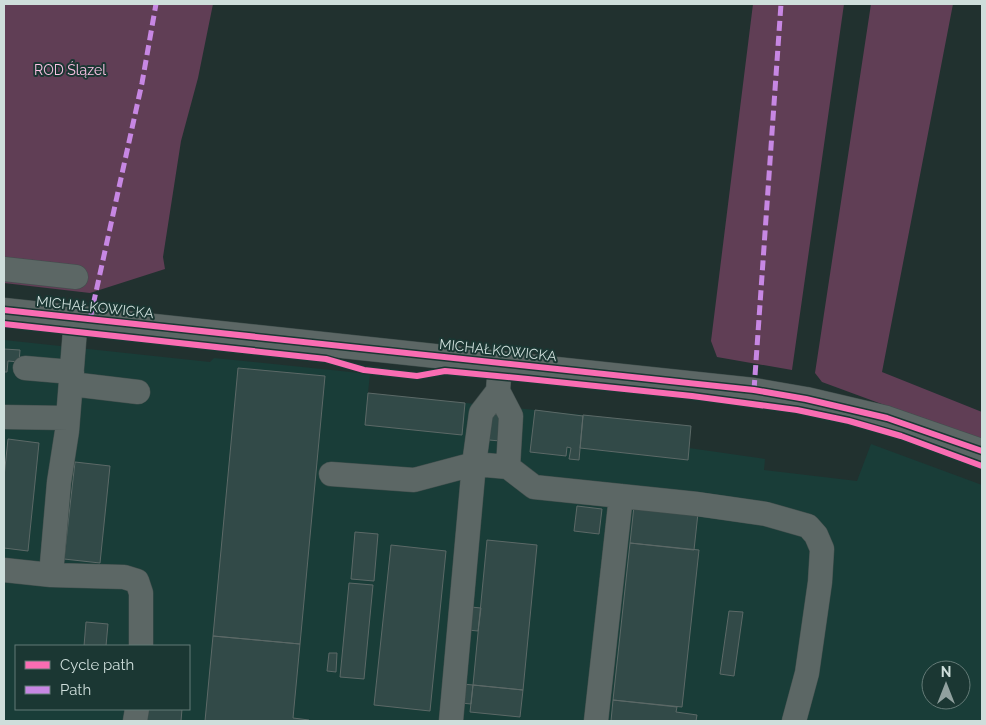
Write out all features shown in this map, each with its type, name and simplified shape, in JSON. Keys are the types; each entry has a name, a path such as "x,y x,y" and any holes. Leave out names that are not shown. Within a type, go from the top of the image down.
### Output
{"street":[{"path":"4,269 76,277"},
{"name":"MICHAŁKOWICKA","path":"4,310 754,390 806,399 887,418 982,451"},
{"path":"51,575 59,482 68,418 76,317"},
{"path":"500,363 498,391 511,416 508,467"},
{"path":"25,368 138,392"},
{"path":"451,721 474,464 481,413 498,391"},
{"path":"4,417 68,418"},
{"path":"331,474 414,480 474,464 508,467 534,487 698,504 766,514 808,526 816,535 822,549 820,582 807,673 794,721"},
{"path":"596,721 621,496"},
{"path":"4,570 51,575 124,577 137,581 141,593 140,645"}],"shaded area":[{"path":"4,340 210,362 214,358 370,374 368,393 691,426 689,448 765,459 764,470 857,481 871,444 982,485 982,721 4,721"}],"green space":[{"name":"ROD Ślązel","path":"4,4 213,4 198,78 181,141 163,257 165,269 90,293 4,283"},
{"path":"753,4 844,4 792,370 717,357 711,341"},
{"path":"871,4 953,4 882,372 982,412 982,441 822,382 815,373"}],"building":[{"path":"4,349 20,350 19,362 8,361 7,372 4,372"},
{"path":"238,368 325,376 300,644 213,636"},
{"path":"368,393 465,403 462,435 365,425"},
{"path":"535,410 583,416 579,460 569,459 571,448 567,447 566,456 530,452"},
{"path":"491,414 503,415 500,441 489,440"},
{"path":"583,415 691,426 688,460 580,448"},
{"path":"8,439 39,443 28,551 4,548 4,477"},
{"path":"75,462 110,466 100,563 64,559"},
{"path":"577,506 602,509 599,534 574,531"},
{"path":"634,506 698,513 694,550 630,543"},
{"path":"355,532 378,534 374,581 351,579"},
{"path":"487,540 537,545 523,690 473,685"},
{"path":"630,543 699,550 682,707 613,700"},
{"path":"391,545 446,551 430,711 374,705"},
{"path":"349,583 373,585 364,679 340,677"},
{"path":"471,607 481,608 478,631 468,630"},
{"path":"729,611 743,612 734,676 720,674"},
{"path":"86,622 108,624 106,645 84,645"},
{"path":"213,636 300,644 293,718 309,721 205,721"},
{"path":"329,653 337,653 336,672 327,671"},
{"path":"463,684 473,685 471,704 461,703"},
{"path":"473,685 523,690 520,717 470,712"},
{"path":"613,700 677,707 676,712 697,715 696,721 611,721"},
{"path":"146,710 182,710 181,721 145,721"}],"marked path":[{"path":"90,319 142,83 156,4"},
{"path":"754,390 781,4"}],"cycle path":[{"path":"4,310 754,390 806,399 887,418 982,451"},
{"path":"4,324 326,359 364,370 417,376 445,371 692,396 797,410 849,421 901,436 982,466"}]}
